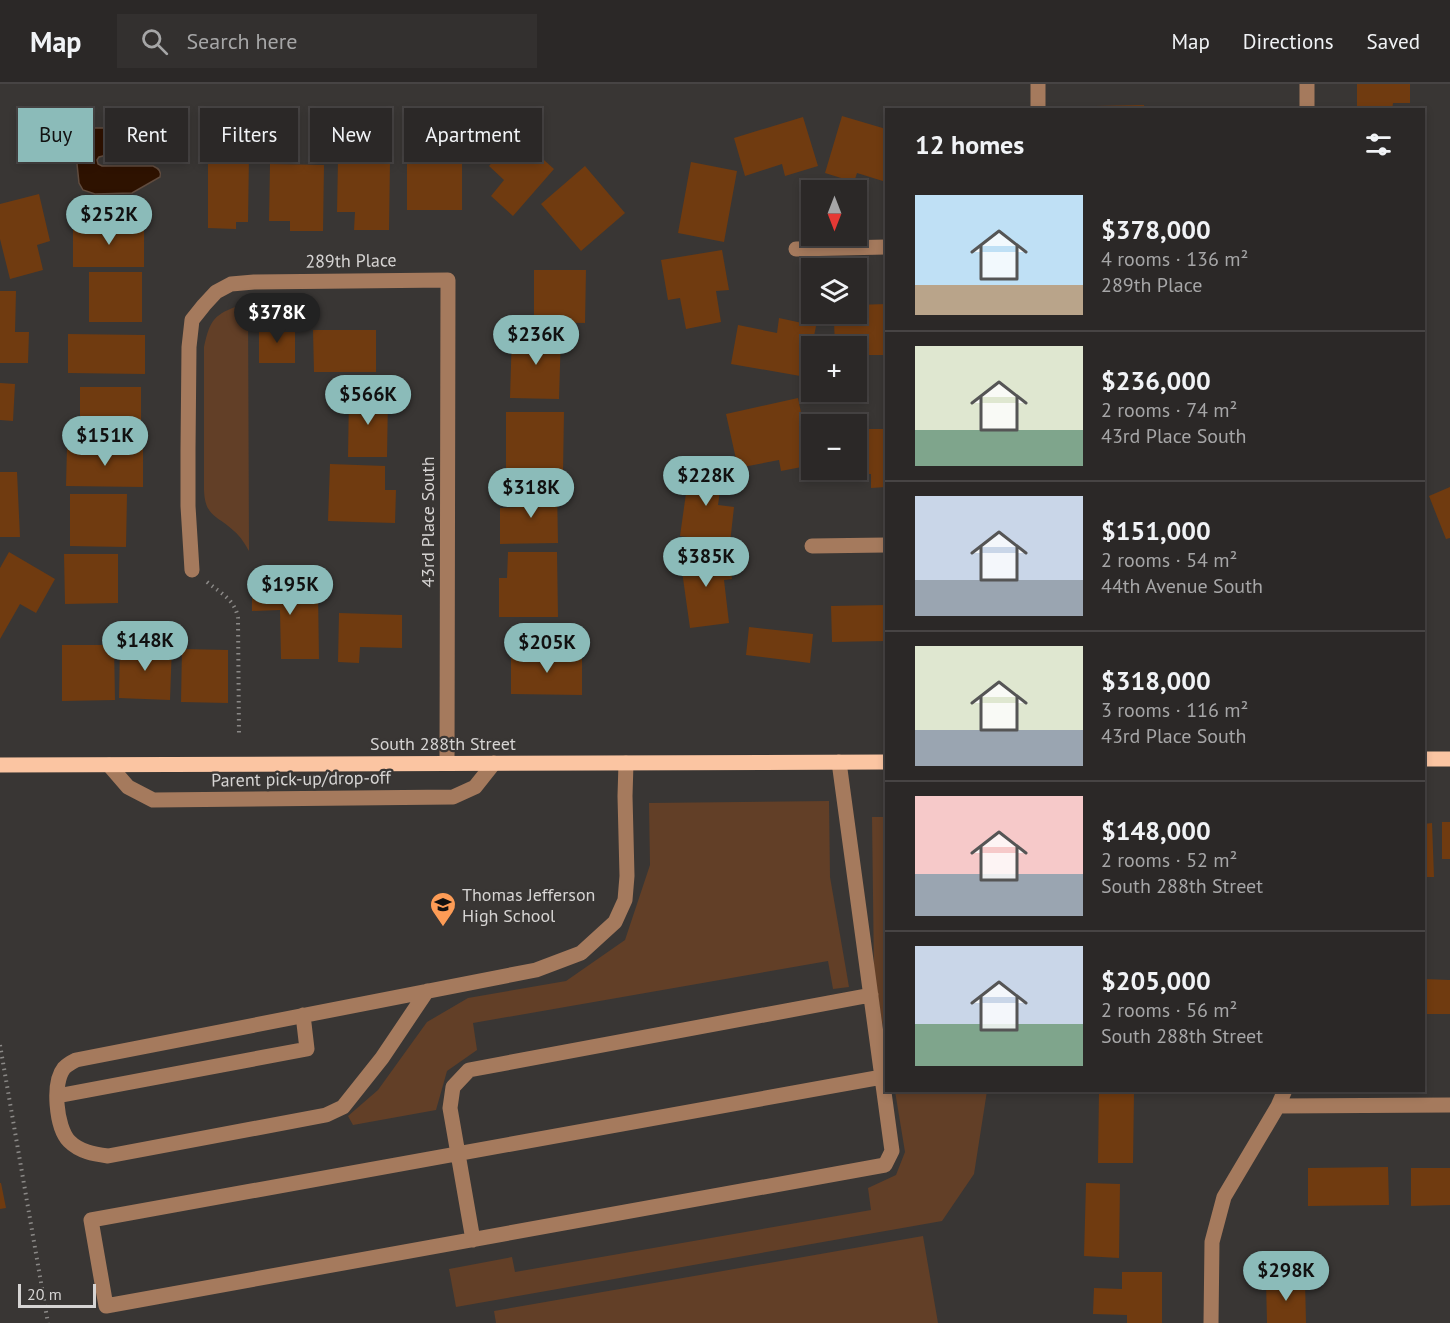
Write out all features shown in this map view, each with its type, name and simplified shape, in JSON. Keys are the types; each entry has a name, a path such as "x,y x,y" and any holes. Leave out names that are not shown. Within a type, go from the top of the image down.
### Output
{"main road":[{"path":"1425,759 1450,759"},
{"name":"South 288th Street","path":"0,765 885,762"}],"street":[{"path":"1038,84 1038,108"},
{"path":"1307,84 1307,108"},
{"path":"796,249 885,247"},
{"name":"289th Place","path":"192,570 188,506 189,347 192,320 204,304 216,292 231,284 448,280"},
{"name":"43rd Place South","path":"447,763 448,280"},
{"path":"812,546 885,545"},
{"path":"839,762 871,995 892,1151 885,1165 106,1306 91,1220 882,1077"},
{"name":"Parent pick-up/drop-off","path":"109,765 128,787 153,800 453,798 475,787 494,763"},
{"path":"426,991 382,1058 343,1107 326,1115 108,1156 87,1153 68,1141 60,1126 57,1108 58,1079 64,1068 76,1060 303,1015 426,991 536,970 581,953 615,922 625,900 627,876 626,763"},
{"path":"473,1240 450,1108 453,1087 469,1070 871,995"},
{"path":"57,1096 307,1049 303,1015"},
{"path":"1211,1323 1212,1242 1224,1197 1284,1092"},
{"path":"1278,1106 1450,1105"}],"path":[{"path":"192,570 234,604 237,610 239,736"},
{"path":"0,1045 48,1323"}],"shaded area":[{"path":"93,128 105,128 105,156 99,157 98,164 102,166 153,166 159,170 160,177 132,193 95,194 83,190 79,183 77,162 93,162"},
{"path":"241,305 248,305 249,551 236,533 209,511 204,490 204,347 211,324 215,319"},
{"path":"829,801 830,877 849,987 833,989 828,961 473,1023 477,1050 447,1071 436,1110 353,1125 348,1116 378,1090 427,1022 468,998 566,981 625,940 650,865 649,803"},
{"path":"872,817 885,817 885,1038 874,974"},
{"path":"895,1092 987,1092 974,1174 942,1221 456,1307 449,1269 512,1257 515,1272 871,1210 868,1188 896,1175 905,1152"},
{"path":"923,1236 938,1323 496,1323 494,1311"}],"building":[{"path":"1357,84 1410,84 1410,103 1393,103 1392,108 1357,108"},
{"path":"1144,105 1144,108 1095,108 1095,106"},
{"path":"842,116 885,129 885,182 857,173 855,180 825,173"},
{"path":"803,117 818,166 785,176 782,164 745,176 734,138"},
{"path":"542,158 554,169 513,216 491,196 504,180 489,166 492,162 542,162"},
{"path":"208,162 249,162 248,222 236,222 236,229 208,228"},
{"path":"338,162 390,162 389,230 354,230 355,212 337,212"},
{"path":"407,162 462,162 462,210 407,210"},
{"path":"691,162 737,171 724,242 678,233"},
{"path":"270,164 324,165 323,231 290,231 290,221 269,221"},
{"path":"585,166 625,213 581,251 541,204"},
{"path":"39,194 50,241 37,245 43,270 10,279 0,239 0,204"},
{"path":"144,225 144,267 73,267 73,226"},
{"path":"722,250 729,290 716,291 721,322 686,329 680,298 668,300 661,260"},
{"path":"534,270 586,270 585,323 534,322"},
{"path":"89,272 142,272 142,322 89,322"},
{"path":"0,291 16,291 15,332 29,332 28,363 0,363"},
{"path":"885,304 885,355 867,355 867,336 835,336 834,324 867,324 867,305"},
{"path":"779,318 816,326 814,336 801,336 801,376 731,364 738,325 777,333"},
{"path":"259,325 295,325 295,363 259,363"},
{"path":"313,330 376,330 376,372 314,372"},
{"path":"512,332 561,333 559,399 510,398"},
{"path":"68,334 145,335 145,374 68,373"},
{"path":"0,383 15,384 13,421 0,420"},
{"path":"80,387 141,387 141,437 80,437"},
{"path":"349,395 388,396 387,457 348,457"},
{"path":"798,398 801,414 801,467 781,471 779,460 738,468 726,414"},
{"path":"506,412 564,412 563,472 506,471"},
{"path":"867,429 885,429 885,487 871,488 871,474 867,474"},
{"path":"67,447 143,447 143,487 66,486"},
{"path":"330,464 385,466 385,490 396,490 395,523 328,521"},
{"path":"690,465 723,469 718,505 734,507 730,543 680,536"},
{"path":"0,472 17,472 20,537 0,537"},
{"path":"1450,487 1450,538 1446,539 1429,496"},
{"path":"519,489 557,489 558,543 500,544 500,508 519,507"},
{"path":"70,494 127,494 126,547 70,546"},
{"path":"729,551 732,579 724,580 729,623 690,628 680,557"},
{"path":"9,552 55,579 36,613 20,604 0,639 0,568"},
{"path":"508,552 557,552 558,617 499,617 499,578 507,578"},
{"path":"64,554 118,554 118,603 65,604"},
{"path":"252,574 282,574 282,593 318,593 319,659 281,659 280,610 252,611"},
{"path":"885,605 885,641 832,642 831,606"},
{"path":"339,613 402,615 402,648 360,647 359,663 338,662"},
{"path":"749,627 813,634 810,663 746,655"},
{"path":"120,644 172,645 170,700 119,698"},
{"path":"62,645 114,645 115,700 62,701"},
{"path":"182,649 228,650 228,703 181,702"},
{"path":"511,654 582,654 582,695 511,694"},
{"path":"1442,822 1450,822 1450,859 1442,859"},
{"path":"1432,823 1434,877 1425,877 1425,824"},
{"path":"1425,979 1450,980 1450,1014 1425,1014"},
{"path":"1099,1092 1134,1092 1133,1163 1098,1163"},
{"path":"1388,1167 1389,1205 1308,1206 1308,1168"},
{"path":"1411,1168 1450,1168 1450,1205 1411,1206"},
{"path":"0,1183 6,1208 0,1209"},
{"path":"1086,1183 1120,1184 1119,1258 1084,1256"},
{"path":"1122,1272 1162,1272 1162,1323 1127,1323 1127,1315 1093,1314 1094,1288 1122,1289"},
{"path":"1305,1280 1306,1323 1267,1323 1266,1281"}],"place":[{"name":"Thomas Jefferson High School","path":"443,928"}]}
